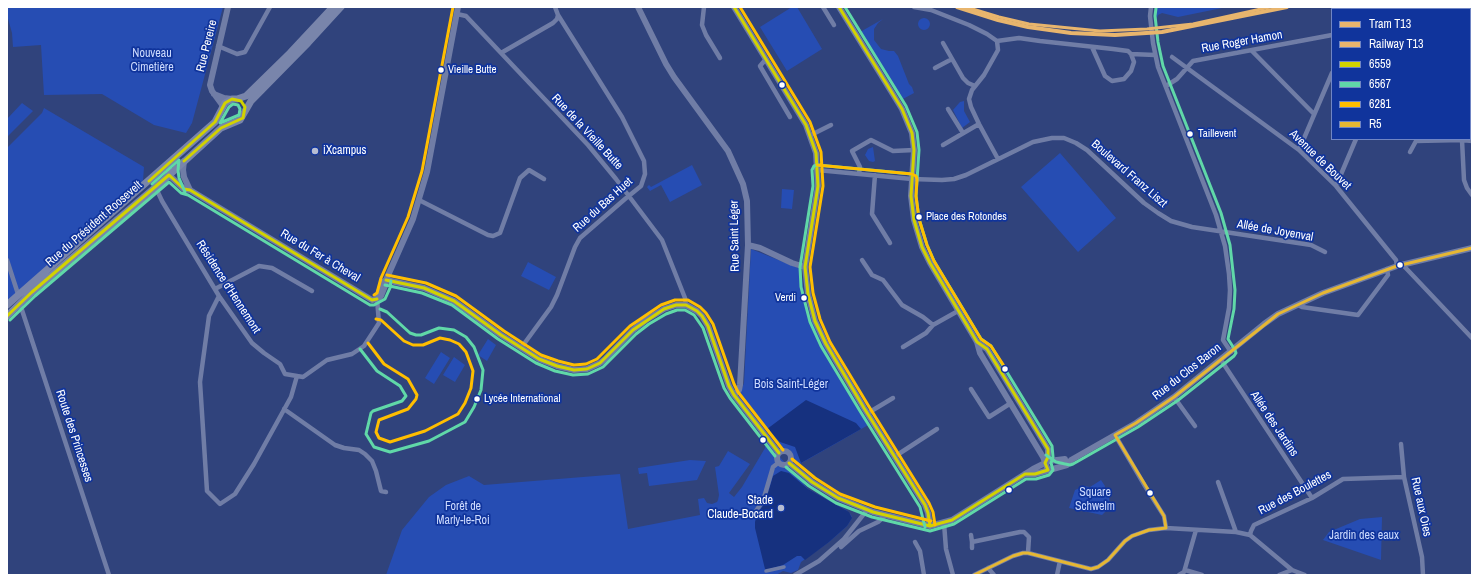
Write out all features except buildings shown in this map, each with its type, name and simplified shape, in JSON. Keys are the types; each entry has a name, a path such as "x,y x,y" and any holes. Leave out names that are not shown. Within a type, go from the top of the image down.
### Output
{"main road":[{"name":"Rue du Président Roosevelt","path":"7,305 215,122 225,103 246,96 270,74 333,7"},
{"name":"Rue du Président Roosevelt","path":"7,316 32,292 169,175 221,128 243,118 251,101 341,7"},
{"path":"234,99 243,104 245,111"},
{"path":"222,108 224,117 230,122 234,122"}],"street":[{"name":"Rue Pereire","path":"214,94 210,88 210,79 228,7"},
{"path":"218,46 238,54 245,52 270,7"},
{"path":"219,296 209,316 200,382 207,491 220,504 235,494 254,464 291,397 297,376 303,377 327,360 352,354 364,346 379,323 377,299 382,283 386,280 413,219 427,172 458,7"},
{"name":"Rue du Bas Huet","path":"521,348 551,307 580,238 641,186 645,174 644,161 622,117 558,15 555,7"},
{"name":"Rue Saint Léger","path":"638,7 674,77 728,150 740,174 747,201 748,245 740,385 739,390 734,395"},
{"path":"704,7 702,25 706,35 720,58"},
{"path":"734,7 806,124 816,152 818,186 805,267 807,290 816,321 826,344 894,457 925,505 930,526"},
{"path":"823,7 834,25"},
{"path":"839,7 894,96 909,125 914,139 911,196 914,220 930,263 978,342 980,353 1039,450 1048,470"},
{"path":"914,7 931,10 969,25 987,34 996,42 998,50 984,75 972,90 969,99 979,124 998,159"},
{"path":"1151,7 1151,24 1155,55 1221,232 1228,262 1230,290 1229,308 1222,340 1231,352"},
{"name":"Rue de la Vieille Butte","path":"457,14 466,16 588,145 616,178 662,240 685,298 686,306"},
{"path":"501,53 553,23 557,19 558,15"},
{"name":"Rue Roger Hamon","path":"1166,86 1177,79 1193,61 1331,35"},
{"path":"996,42 1019,38 1128,52 1131,54 1155,55"},
{"path":"943,43 963,78 968,83 975,86"},
{"path":"1092,47 1105,76 1112,81 1124,79 1131,71 1134,62 1131,54"},
{"path":"1252,51 1314,114"},
{"name":"Avenue de Bouvet","path":"1172,57 1299,150 1336,186 1400,265 1472,338"},
{"path":"766,59 760,66 790,118"},
{"path":"935,68 952,59"},
{"path":"1299,150 1331,75"},
{"path":"214,94 224,98 234,99"},
{"path":"214,94 222,108"},
{"path":"948,109 963,133"},
{"path":"943,145 979,124"},
{"path":"810,135 831,125"},
{"name":"Boulevard Franz Liszt","path":"817,170 912,179 954,179 966,175 1033,142 1052,138 1064,138 1087,150 1144,202 1171,221 1192,227 1221,232"},
{"path":"859,174 860,167 852,151 871,140 893,151 914,150"},
{"path":"1336,186 1356,140"},
{"path":"1462,140 1462,167 1464,180 1472,195"},
{"path":"1410,152 1416,141 1472,141"},
{"path":"184,161 184,177 190,190"},
{"path":"169,164 169,175 184,189 190,190"},
{"path":"419,200 488,235 493,236 500,233 520,178 529,170 544,179"},
{"path":"875,175 872,214 890,243"},
{"name":"Résidence d'Hennemont","path":"155,186 162,201 219,296 252,343 280,364 285,374 297,376"},
{"name":"Rue du Fer à Cheval","path":"190,190 372,300 377,299"},
{"name":"Allée de Joyenval","path":"1221,232 1311,245 1325,252"},
{"path":"748,245 760,248 792,263 805,267"},
{"name":"Rue du Clos Baron","path":"1068,459 1136,423 1174,397 1278,314 1324,293 1387,269 1472,248"},
{"path":"7,260 18,294"},
{"path":"862,260 872,275 883,280 902,305 923,317 933,325"},
{"path":"215,289 259,266 272,268 312,291"},
{"path":"1298,305 1302,307 1358,315 1388,275 1387,269"},
{"path":"386,280 424,288 454,301 539,359 557,366 574,370 587,369 600,364 633,330 664,309 676,305 686,306 697,311 702,316 708,326 729,386 734,395 779,453"},
{"name":"Route des Princesses","path":"20,304 109,575"},
{"path":"903,347 926,333 933,325 958,311"},
{"path":"790,463 812,482 838,498 885,516 930,526 952,520 1035,468 1048,457 1049,450 987,348 978,342"},
{"name":"Allée des Jardins","path":"1221,360 1312,498"},
{"path":"971,389 989,417 1011,403"},
{"path":"1174,397 1195,426"},
{"path":"868,413 892,398"},
{"path":"284,409 334,445 359,450 365,454 372,461 381,491 386,492"},
{"path":"894,457 937,429"},
{"path":"1115,435 1164,516 1166,528"},
{"name":"Rue aux Oies","path":"1401,444 1404,477 1422,556 1422,575"},
{"path":"1039,450 1049,450 1068,459"},
{"path":"1035,468 1039,450"},
{"path":"779,453 786,452 789,454 791,458 790,463"},
{"path":"753,515 763,501 779,453"},
{"path":"1044,460 1068,459"},
{"path":"1025,474 1035,474 1067,465 1068,459"},
{"path":"776,465 784,466 790,463"},
{"name":"Rue des Boulettes","path":"1250,535 1254,525 1312,498 1343,479 1404,477"},
{"path":"1218,482 1236,532"},
{"path":"795,575 820,561 844,539 867,510"},
{"path":"841,547 859,531 878,522 885,516"},
{"path":"941,524 953,575"},
{"path":"974,575 1013,556 1028,553 1082,567 1098,567 1108,560 1125,541 1136,534 1149,530 1166,528 1236,532 1250,535 1292,570 1305,575"},
{"path":"1179,575 1185,570 1196,530"},
{"path":"972,542 1016,532 1024,532 1029,537 1028,553"},
{"path":"971,534 972,548"},
{"path":"915,542 920,551 924,575"},
{"path":"1057,575 1060,561"},
{"path":"766,571 784,567"},
{"path":"988,568 994,575"},
{"path":"1185,570 1202,575"},
{"path":"1279,575 1292,570"}],"green space":[{"name":"Nouveau Cimetière","path":"7,7 223,7 192,123 186,133 154,125 102,94 44,95 41,45 13,47"},
{"path":"792,7 797,7 822,49 787,71 760,27"},
{"path":"1155,7 1222,8 1178,17 1162,13 1158,15 1156,20"},
{"path":"922,18 926,18 930,24 926,30 922,30 918,26 918,22"},
{"path":"883,19 874,29 874,40 881,49 894,51 898,56 914,93 901,100 882,66 860,32"},
{"path":"964,101 964,111 970,122 962,128 953,110 960,102"},
{"path":"22,103 33,111 7,137 7,119"},
{"path":"44,108 144,167 143,181 7,304 7,148 42,113"},
{"path":"873,147 875,161 873,162 869,161 865,155 868,149"},
{"path":"1060,153 1116,218 1078,252 1021,187"},
{"path":"692,165 702,185 670,202 661,185 650,191 647,187 649,185 651,187"},
{"path":"782,189 794,190 792,209 781,208"},
{"name":"Bois Saint-Léger","path":"751,249 801,269 804,295 810,315 835,368 870,424 798,465 739,396 744,383"},
{"path":"528,262 556,277 549,290 521,276"},
{"path":"488,339 496,345 487,361 478,355"},
{"path":"441,352 450,358 434,384 425,378"},
{"path":"454,357 465,365 455,382 443,375"},
{"name":"Stade Claude-Bocard","path":"765,440 808,489 846,510 852,518 847,526 829,542 801,562 798,570 791,573 783,571 776,575 386,575 402,530 429,497 446,485 469,476 484,485 620,474 628,529 700,515 698,499 704,498 707,503 712,504 717,502 719,495 715,467 719,466 728,451 750,464 729,493 734,497 742,487 765,448"},
{"path":"690,460 706,461 697,480 649,486 647,473 639,474 638,468"},
{"name":"Square Schwelm","path":"1101,480 1105,486 1104,490 1109,496 1110,507 1102,515 1069,508 1075,490 1084,486 1090,487"},
{"name":"Jardin des eaux","path":"1382,517 1381,560 1323,540 1329,532 1360,519"}],"shaded area":[{"path":"806,400 856,423 861,429 801,463 795,447 780,442 767,429"},
{"path":"781,471 789,473 808,489 849,512 852,518 847,526 805,560 801,556 797,556 783,565 766,570 755,528 755,522 757,514 765,503 773,476"}],"tram line":[{"name":"T13","path":"966,7 1029,24 1100,31 1147,29 1193,24 1270,7"}],"rail line":[{"name":"T13","path":"957,7 998,20 1028,27 1071,33 1115,35 1162,32 1287,7"}],"transit line":[{"name":"6281","path":"374,295 377,293 381,278 408,217 422,171 453,7"},
{"name":"6559","path":"734,7 806,125 816,153 818,186 805,267 808,294 815,321 826,344 864,408 925,505 930,526"},
{"name":"6281","path":"740,7 810,122 821,152 823,186 810,267 813,293 820,319 830,342 929,503 933,512 935,525"},
{"name":"6559","path":"789,463 812,482 838,498 873,512 930,526 952,520 1025,474 1035,474 1048,470 1045,463 1048,457 1048,449 987,349 977,342 922,247 914,220 911,196 914,150 912,133 902,109 839,7"},
{"name":"6567","path":"786,467 809,486 836,503 872,517 930,531 954,524 1026,479 1036,479 1049,475 1053,470 1051,463 1053,457 1052,446 991,346 981,339 934,261 927,245 919,219 916,196 919,150 917,132 906,106 845,7"},
{"name":"6567","path":"1046,455 1056,462 1070,465 1073,464 1138,427 1177,401 1236,353 1228,339 1234,309 1235,290 1230,245 1221,213 1163,66 1158,42 1155,16 1156,8"},
{"name":"6559","path":"149,181 215,122 225,103 232,99 241,101 245,107 243,118 221,128 184,161"},
{"name":"6567","path":"233,104 238,105 240,109 239,115 220,123 229,107 233,104"},
{"name":"6567","path":"152,184 179,160 179,178 185,192"},
{"name":"6567","path":"912,174 817,165 814,166 812,170 813,186 800,267 801,287 810,322 821,346 920,507 925,527"},
{"name":"6281","path":"817,165 912,174 916,176 916,196 919,219 927,245 934,261 981,339 991,346 1004,366"},
{"name":"6559","path":"7,316 32,292 169,175 184,189 190,190 372,300 377,299"},
{"name":"6567","path":"10,320 35,296 169,182 181,193 188,195 370,305 374,305 385,299 390,288 391,281"},
{"name":"R5","path":"1115,435 1136,423 1174,397 1278,314 1323,293 1397,266 1472,248"},
{"name":"6281","path":"387,275 426,283 456,296 504,331 541,355 574,365 586,364 597,359 630,326 661,305 675,300 688,300 700,307 713,324 738,392 783,450"},
{"name":"6559","path":"386,280 424,288 454,301 501,335 539,359 557,366 574,370 587,369 600,363 633,330 664,309 676,305 686,305 697,311 702,316 708,326 729,386 734,395 779,453"},
{"name":"6567","path":"385,285 422,293 452,305 498,339 536,363 555,371 573,375 588,374 603,367 636,334 649,324 666,314 677,310 685,310 694,315 703,328 724,388 730,398 775,456"},
{"name":"6567","path":"360,349 377,371 400,386 406,396 402,401 371,413 366,434 374,447 390,452 429,441 465,422 474,407 481,390 483,370 474,347 466,337 454,330 439,328 421,335 416,335 410,333 387,312 380,309"},
{"name":"6281","path":"368,343 384,364 408,379 417,395 416,399 408,409 379,420 376,432 379,438 390,442 425,431 458,414 465,403 471,388 473,371 466,352 459,344 440,338 423,345 413,345 404,341 381,320 376,319"},
{"name":"R5","path":"1115,435 1164,516 1166,528"},
{"name":"6281","path":"792,459 815,478 840,494 875,507 931,521"},
{"name":"R5","path":"974,575 1013,556 1023,553 1091,569 1098,567 1108,560 1125,541 1132,536 1149,530 1166,528"}],"place":[{"name":"Vieille Butte","path":"441,70"},
{"name":"Taillevent","path":"1190,134"},
{"name":"iXcampus","path":"315,151"},
{"name":"Place des Rotondes","path":"919,217"},
{"name":"Verdi","path":"804,298"},
{"name":"Lycée International","path":"477,399"},
{"name":"Stade Claude-Bocard","path":"781,508"}],"park label":[{"name":"Forêt de Marly-le-Roi","path":"463,514"}]}
